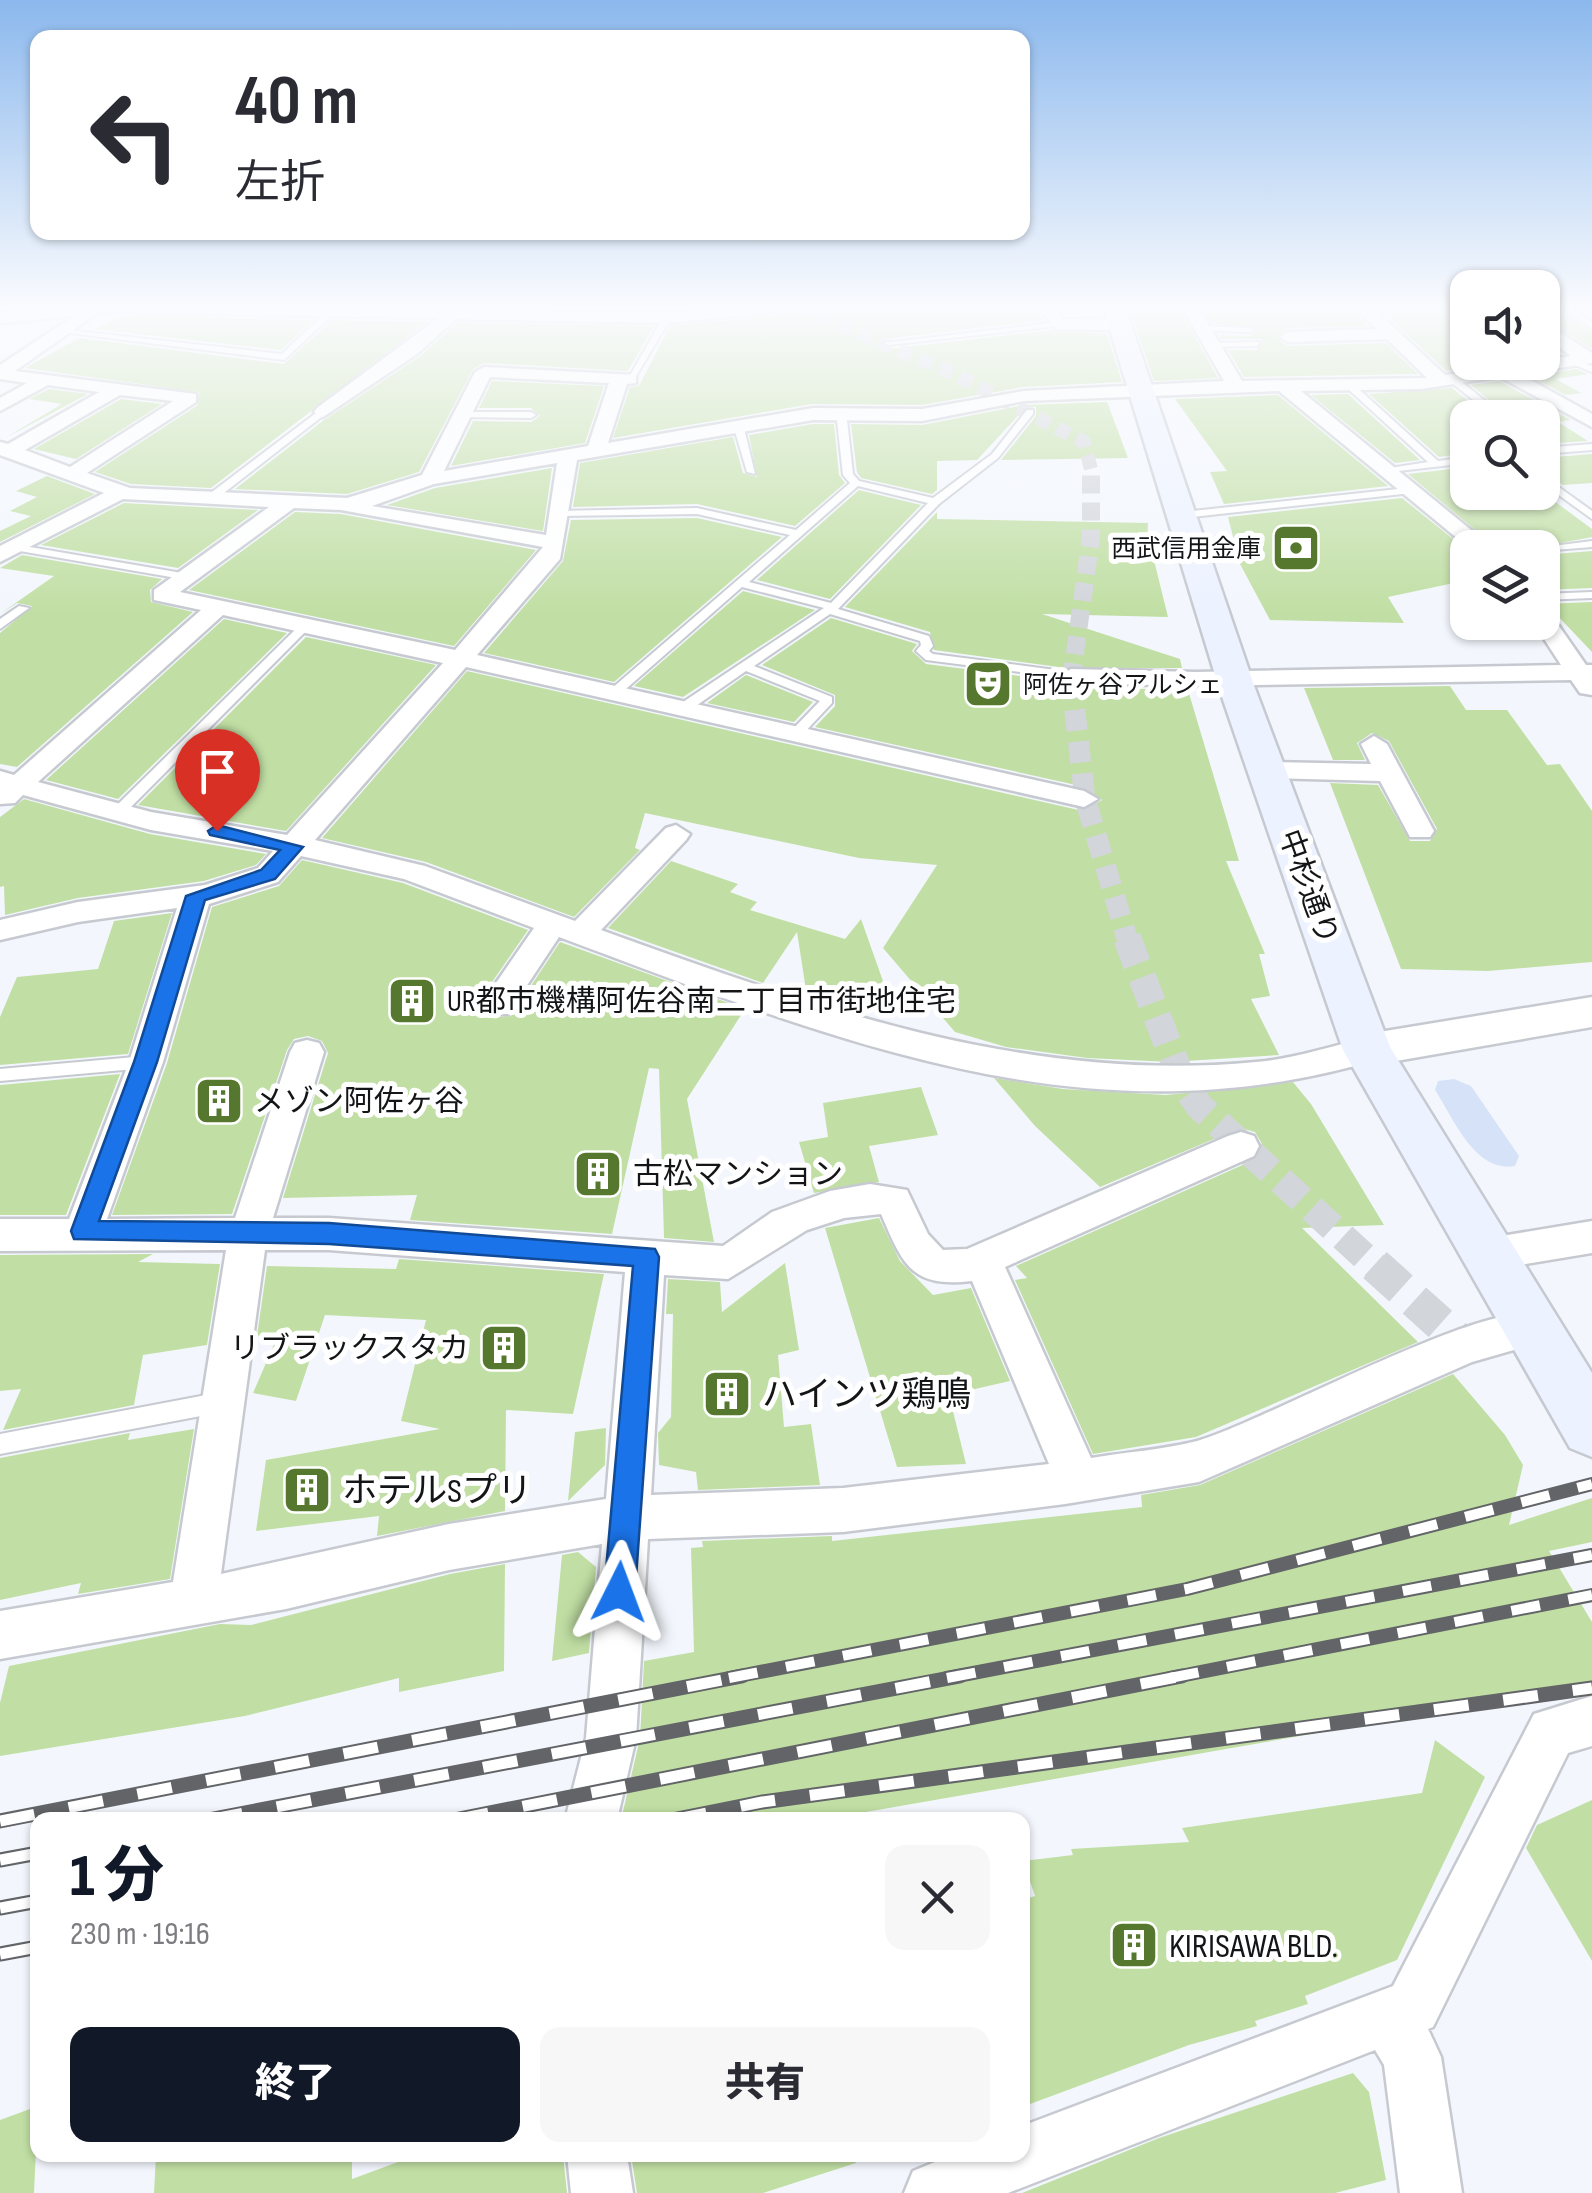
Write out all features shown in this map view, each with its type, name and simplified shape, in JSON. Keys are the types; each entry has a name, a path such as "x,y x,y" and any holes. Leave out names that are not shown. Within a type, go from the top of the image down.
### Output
{"main road":[{"name":"中杉通り","path":"1149,409 1267,770 1367,1050 1592,1428"}],"street":[{"path":"5,450 80,409"},
{"path":"72,474 172,409"},
{"path":"324,412 328,409"},
{"path":"430,479 466,409"},
{"path":"595,454 613,409"},
{"path":"330,504 372,500 430,479 842,412 922,415 952,409"},
{"path":"1311,409 1394,470 1463,530"},
{"path":"5,450 122,492 330,504 556,544"},
{"path":"0,930 78,912 196,896 268,874 549,559 556,544 568,458"},
{"path":"9,552 122,492"},
{"path":"290,502 162,595 685,707 1084,799"},
{"path":"6,789 218,607"},
{"path":"1558,640 1587,679"},
{"path":"1071,676 1587,679"},
{"path":"1374,744 1420,831"},
{"path":"1267,770 1388,773"},
{"path":"6,789 398,868 952,1058 1048,1074 1182,1080 1315,1067 1367,1050 1592,1012"},
{"path":"496,1006 567,928 676,834"},
{"path":"83,1231 146,1062 196,896"},
{"path":"192,1603 248,1236 307,1052"},
{"path":"0,1235 83,1231 329,1234 728,1263 759,1247 792,1220 877,1196 894,1201 914,1245 934,1267 970,1265 1241,1146"},
{"path":"1488,1254 1592,1237"},
{"path":"593,1812 611,1738 624,1518 646,1257"},
{"path":"982,1259 1079,1481"},
{"path":"0,1635 286,1586 448,1546 624,1518 843,1510 1079,1481 1200,1461 1465,1346 1531,1328"},
{"path":"1431,2193 1404,2006 1552,1732 1592,1721"},
{"path":"1030,2153 1404,2006"},
{"path":"598,2162 602,2193"},
{"path":"935,2193 1009,2162"}],"lane":[{"path":"1377,409 1436,464"},
{"path":"212,497 324,412"},
{"path":"842,412 848,475 856,483 934,502"},
{"path":"685,707 831,609 934,502 990,461 1030,412"},
{"path":"463,415 531,416"},
{"path":"739,428 752,472"},
{"path":"1560,449 1592,447"},
{"path":"1394,470 1450,462"},
{"path":"615,692 856,483"},
{"path":"1183,515 1417,490"},
{"path":"1560,492 1592,516"},
{"path":"560,513 696,512 796,533"},
{"path":"1560,547 1592,544"},
{"path":"9,552 188,578"},
{"path":"738,583 925,638 927,646 922,652 930,657 1071,676"},
{"path":"1560,597 1592,595"},
{"path":"0,625 23,608"},
{"path":"117,814 306,625"},
{"path":"748,668 828,700 796,732"},
{"path":"0,1075 146,1062"},
{"path":"0,1444 223,1402"}],"shaded area":[{"path":"1454,1079 1471,1086 1519,1156 1515,1166 1488,1161 1467,1142 1435,1090 1438,1081"}],"building":[{"path":"53,409 59,409 5,438"},
{"path":"103,409 154,409 76,459 34,449"},
{"path":"191,409 313,409 211,488 131,484 95,472"},
{"path":"340,409 452,409 419,472 347,494 235,489"},
{"path":"533,409 596,409 585,443 451,466 473,421 531,422 540,416"},
{"path":"623,409 781,409 613,438"},
{"path":"1002,409 1024,409 977,460 937,461 937,490 932,494 861,478 851,424 922,425"},
{"path":"1036,409 1110,409 1128,458 1001,460 1036,416"},
{"path":"1182,409 1295,409 1388,486 1224,504 1210,472 1227,471"},
{"path":"1329,409 1365,409 1420,460 1395,463"},
{"path":"1386,409 1450,409 1450,455 1439,457"},
{"path":"1560,423 1588,441 1560,443"},
{"path":"834,424 839,475 845,483 795,526 697,504 573,507 580,463 733,437 743,473 757,477 749,435"},
{"path":"1592,454 1592,483 1560,483 1560,457"},
{"path":"552,468 543,531 387,505 435,488"},
{"path":"1450,469 1450,509 1408,474"},
{"path":"47,476 95,494 0,542 0,531 31,516 10,511 37,497 16,491"},
{"path":"859,490 921,505 830,599 757,580"},
{"path":"1402,498 1450,537 1450,584 1388,597 1404,623 1270,620 1240,564 1228,517"},
{"path":"124,503 258,510 178,568 41,545"},
{"path":"1560,505 1592,529 1592,537 1560,543 1560,530 1475,530 1451,510 1560,510"},
{"path":"295,512 341,514 536,550 454,646 189,590"},
{"path":"937,512 937,519 1148,523 1147,548 1151,548 1168,617 1042,614 1180,659 1182,668 1066,668 934,650 930,632 845,607"},
{"path":"697,518 782,537 614,682 484,653 563,561 571,520"},
{"path":"1592,551 1592,588 1560,589 1560,554"},
{"path":"22,555 162,579 150,590 151,602 193,612 17,767 0,764 0,633 32,606 17,603 0,614 54,576 0,568"},
{"path":"743,591 815,610 683,697 634,686"},
{"path":"1592,602 1592,652 1560,618 1560,603"},
{"path":"831,618 917,644 912,651 926,664 1060,681 1071,687 1188,690 1239,861 1226,861 1265,954 1259,954 1270,996 1251,999 1279,1055 1171,1062 1087,1058 1006,1047 955,1032 883,948 937,865 859,858 645,813 635,848 640,850 574,917 426,862 322,838 467,671 1083,811 1102,800 1085,787 815,727 835,706 835,695 762,665"},
{"path":"224,619 287,633 118,799 46,780"},
{"path":"306,637 436,665 286,831 138,805"},
{"path":"746,675 813,702 794,722 707,703"},
{"path":"1450,686 1466,710 1507,710 1547,765 1560,764 1592,811 1592,962 1488,971 1401,969 1330,783 1378,785 1410,841 1430,841 1437,829 1389,741 1372,733 1357,743 1365,760 1333,760 1304,688"},
{"path":"24,799 150,834 266,854 256,865 204,881 78,898 5,915 4,886 0,887 0,817"},
{"path":"302,860 403,883 528,930 477,1004 484,1018 511,1016 560,942 745,1009 687,1099 714,1242 664,1238 659,1069 649,1068 612,1234 410,1220 417,1195 283,1198 328,1053 322,1041 308,1036 294,1039 287,1050 232,1214 112,1215 167,1063 212,907 279,886"},
{"path":"671,861 738,884 730,892 757,902 750,910 845,939 861,919 895,1015 806,990 797,932 763,983 608,928"},
{"path":"172,913 128,1054 0,1065 0,1017 17,977 98,969 114,921"},
{"path":"120,1074 66,1215 0,1215 0,1085"},
{"path":"994,1078 1063,1089 1166,1095 1293,1082 1311,1104 1384,1225 1302,1228 1418,1342 1196,1437 1093,1454 1015,1280 1027,1278 1016,1266 1256,1159 1262,1144 1255,1132 1240,1128 1100,1187 1035,1126"},
{"path":"921,1087 938,1135 869,1146 879,1182 814,1193 799,1142 828,1137 823,1103"},
{"path":"879,1218 900,1261 933,1295 971,1288 1010,1381 949,1395 966,1464 897,1467 825,1228"},
{"path":"153,1254 138,1262 220,1264 207,1345 143,1355 134,1405 3,1430 21,1389 0,1391 0,1255"},
{"path":"399,1259 604,1274 573,1414 506,1410 505,1511 377,1536 379,1516 256,1531 266,1460 440,1429 401,1421 426,1320 325,1315 296,1401 253,1393 279,1333 257,1336 267,1266 396,1269"},
{"path":"785,1263 799,1350 778,1355 784,1427 811,1424 820,1485 698,1490 696,1472 659,1465 658,1433 671,1417 673,1314 666,1314 668,1279 720,1282 722,1312"},
{"path":"1453,1374 1505,1435 1523,1465 1509,1525 1592,1498 1592,1542 1549,1551 1592,1622 1592,1685 866,1812 623,1812 640,1738 644,1661 694,1652 691,1548 703,1547 702,1541 832,1536 832,1541 1142,1507 1141,1495 1200,1485"},
{"path":"606,1428 605,1465 568,1501 575,1432"},
{"path":"194,1429 170,1579 78,1594 81,1583 0,1600 0,1458 130,1433 128,1440"},
{"path":"578,1552 596,1567 589,1653 552,1661 562,1555"},
{"path":"505,1564 504,1671 399,1692 399,1678 245,1716 0,1756 0,1703 9,1666 220,1624 251,1625 450,1574"},
{"path":"1435,1740 1485,1777 1397,1960 1305,1996 1308,2004 1255,2021 1257,2026 1189,2045 1030,2104 1030,1898 1035,1896 1030,1860 1073,1855 1071,1849 1189,1842 1182,1828 1422,1793"},
{"path":"1592,1800 1592,1961 1526,1848 1537,1825"},
{"path":"1353,2073 1369,2092 1386,2180 1335,2193 1022,2193 1159,2138"},
{"path":"30,2109 34,2193 0,2193 0,2120"},
{"path":"156,2162 352,2162 352,2179 398,2162 564,2162 567,2193 154,2193"},
{"path":"632,2162 856,2163 763,2193 637,2193"}],"tunnel":[{"path":"1022,409 1084,442 1092,473"},
{"path":"1071,680 1091,538 1091,471"},
{"path":"1071,680 1085,799 1127,939"},
{"path":"1127,939 1182,1081 1199,1106 1377,1268"},
{"path":"1375,1265 1465,1346"}],"railway":[{"path":"729,1678 1187,1589 1592,1484"},
{"path":"947,1678 1592,1555"},
{"path":"1170,1678 1592,1595"},
{"path":"46,1812 742,1676"},
{"path":"250,1812 960,1676"},
{"path":"494,1812 1182,1676"},
{"path":"712,1812 1592,1688"},
{"path":"0,1821 30,1815"},
{"path":"0,1860 30,1854"},
{"path":"0,1908 30,1902"},
{"path":"0,1954 30,1948"}],"place":[{"name":"西武信用金庫","path":"1296,548"},
{"name":"阿佐ヶ谷アルシェ","path":"988,684"},
{"name":"UR都市機構阿佐谷南二丁目市街地住宅","path":"412,1001"},
{"name":"メゾン阿佐ヶ谷","path":"219,1101"},
{"name":"古松マンション","path":"598,1174"},
{"name":"リブラックスタカ","path":"504,1348"},
{"name":"ハインツ鶏鳴","path":"727,1394"},
{"name":"ホテルSプリ","path":"307,1490"},
{"name":"KIRISAWA BLD.","path":"1134,1945"}],"route":[{"path":"217,831 294,847 268,874 240,886 196,896 146,1062 83,1231 329,1234 494,1249 646,1257 619,1592"}]}
